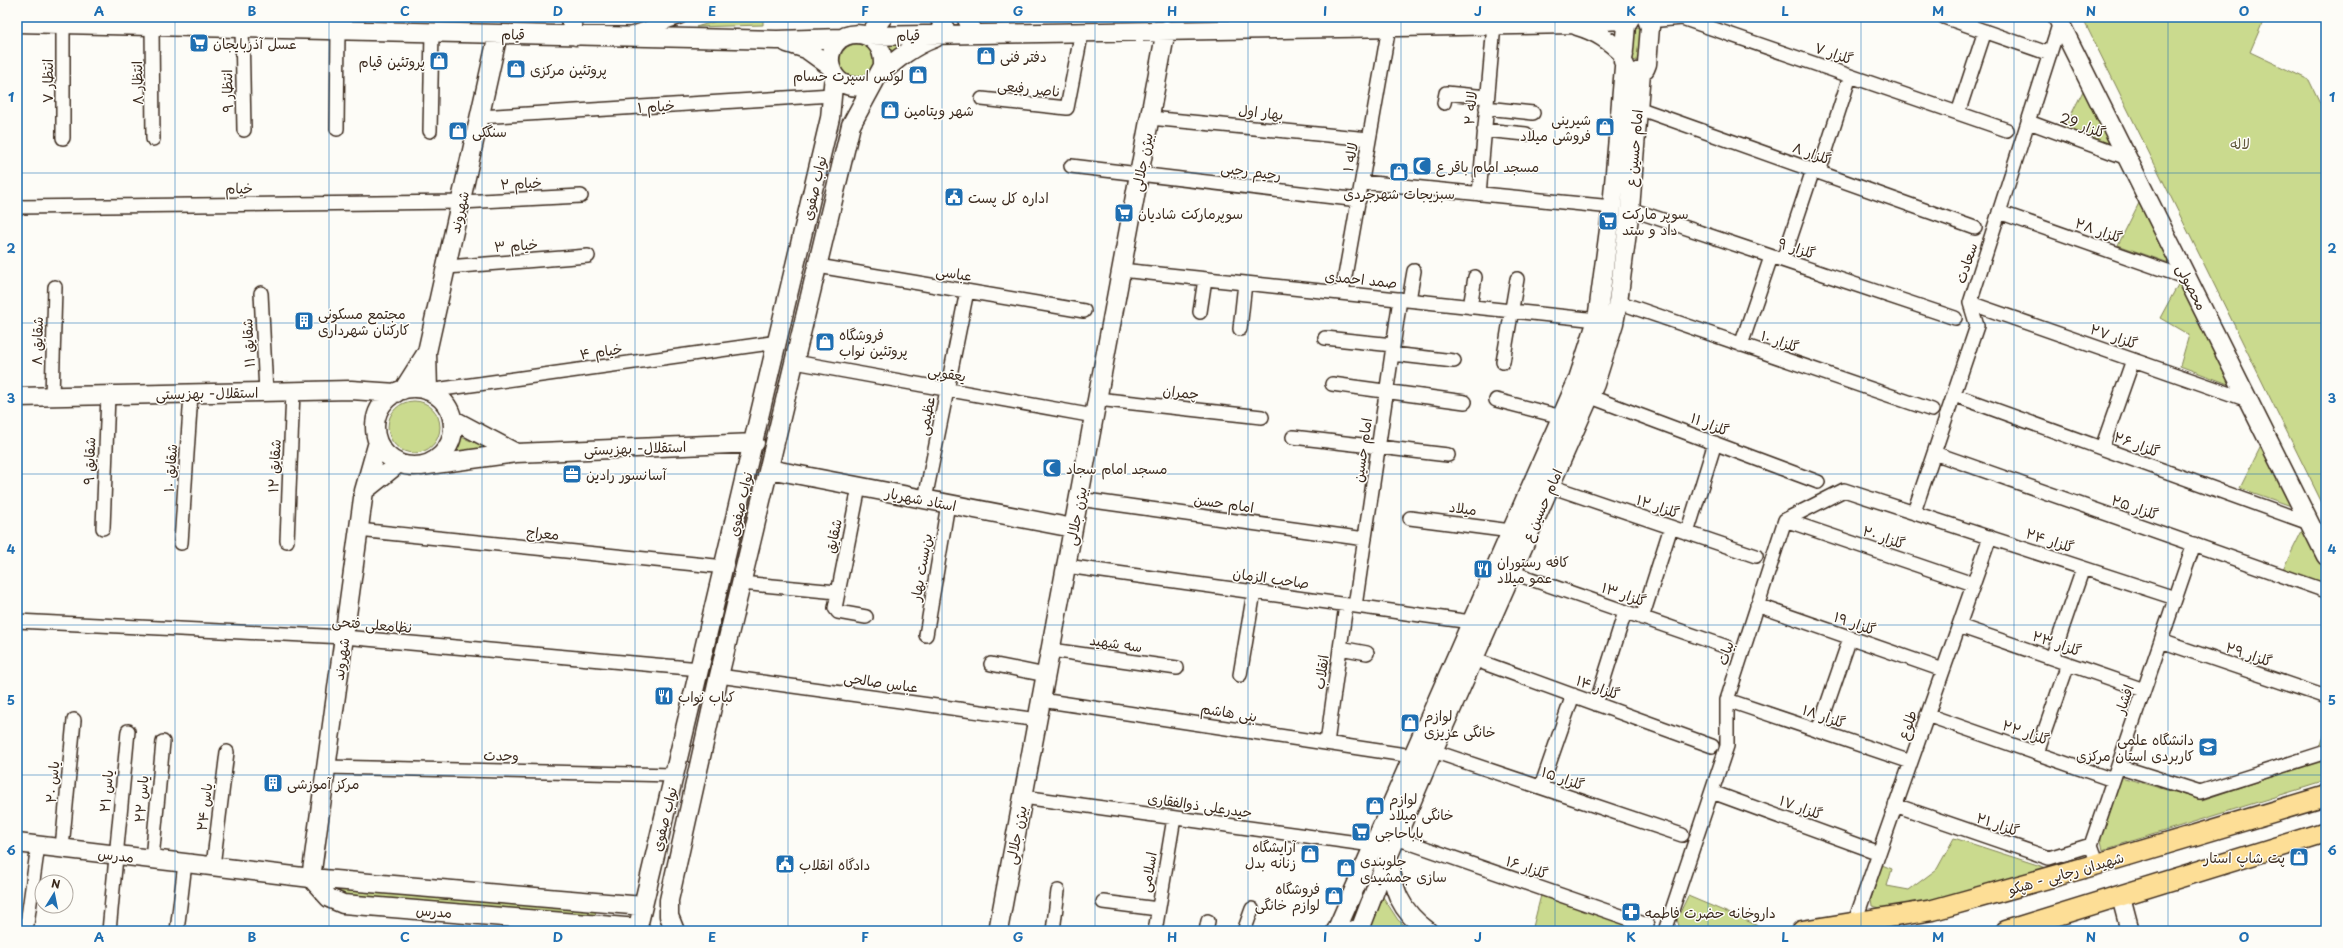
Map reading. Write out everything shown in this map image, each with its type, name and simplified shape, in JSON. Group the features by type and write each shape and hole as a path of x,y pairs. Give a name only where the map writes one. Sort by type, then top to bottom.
{"main road":[{"name":"شهیدان رجایی - هپکو","path":"1802,931 1854,924 1933,910 2098,864 2326,796"},
{"path":"2006,931 2028,928 2326,832"}],"street":[{"path":"569,17 576,36"},
{"path":"623,37 680,17"},
{"path":"868,36 883,17"},
{"path":"777,40 806,49 848,86 857,88 877,78 901,55 920,43 947,33 940,17"},
{"path":"1944,17 2050,54"},
{"path":"1629,18 1630,65 1647,64 1648,18"},
{"name":"قیام","path":"868,36 947,33 970,25 1082,32 1572,24 1629,18"},
{"name":"گلزار ۷","path":"1648,18 1682,18 2007,130"},
{"name":"سعادت","path":"1914,512 1977,326 1970,303 2029,122 2050,54 2058,20"},
{"name":"محصولی","path":"2058,20 2326,556"},
{"name":"قیام","path":"17,23 777,40 842,38"},
{"name":"انتظار ۷","path":"63,24 63,138"},
{"name":"قیام","path":"1572,24 1596,32 1610,41 1630,65"},
{"name":"لاله ۲","path":"1479,194 1494,25"},
{"name":"انتظار ۸","path":"152,26 153,139"},
{"name":"لاله ۱","path":"1342,293 1389,27"},
{"name":"انتظار ۹","path":"242,28 244,130"},
{"path":"336,129 338,30"},
{"name":"بیژن جلالی","path":"998,931 1166,30"},
{"path":"1958,113 1985,31"},
{"path":"430,131 432,32"},
{"name":"ناصر رفیعی","path":"982,99 1066,108 1082,32"},
{"name":"شهروند","path":"428,391 428,352 498,34"},
{"path":"832,71 832,51 842,38 850,35 868,36 875,41 884,57 877,78"},
{"name":"امام حسین ع","path":"1630,65 1621,208 1618,302 1614,323 1591,396 1511,572 1433,751 1388,857 1361,927 1345,929 1372,845 1578,379 1597,320 1621,208 1638,108 1630,65"},
{"name":"نواب صفوی","path":"639,930 643,906 755,443 830,118 832,71"},
{"path":"1741,345 1777,258 1816,171 1850,76"},
{"name":"نواب صفوی","path":"671,929 669,900 719,676 851,125 877,78"},
{"path":"1444,103 1446,93 1533,113"},
{"name":"خیام ۱","path":"480,117 832,95"},
{"name":"گلزار ۸","path":"1638,108 1975,228"},
{"path":"830,118 838,114 844,116 851,125"},
{"name":"بهار اول","path":"1150,118 1369,139"},
{"name":"گلزار 29","path":"2029,122 2127,158"},
{"path":"1484,130 1526,134"},
{"name":"رحیم رجبی","path":"1071,166 1359,200"},
{"name":"گلزار ۹","path":"1362,182 1621,208 1777,258 1955,318"},
{"name":"خیام ۲","path":"461,202 581,196"},
{"name":"خیام","path":"17,207 461,202"},
{"name":"گلزار ۲۸","path":"1999,212 2187,278"},
{"name":"خیام ۳","path":"447,267 588,256"},
{"name":"عباسی","path":"818,266 1084,311"},
{"name":"صمد احمدی","path":"1121,270 1597,320"},
{"name":"امام حسین","path":"1351,606 1365,540 1393,350 1405,300 1414,271"},
{"path":"1470,307 1475,277"},
{"path":"1200,312 1205,279"},
{"path":"1503,362 1517,279"},
{"path":"1240,329 1245,283"},
{"name":"شقایق ۸","path":"52,397 55,287"},
{"name":"عظیمی","path":"925,500 967,291"},
{"name":"شقایق ۱۱","path":"261,293 266,392"},
{"name":"گلزار ۱۰","path":"1618,302 1932,410"},
{"name":"گلزار ۲۷","path":"1970,303 2248,400"},
{"path":"1325,338 1454,361"},
{"name":"خیام ۴","path":"428,391 778,342"},
{"path":"400,391 416,388 428,391 439,397 447,407 452,418 453,431 450,443 438,458 421,466 409,466 399,463 383,451 378,442 375,430 377,416 381,407 400,391 428,352"},
{"path":"2102,448 2133,360"},
{"name":"یعقوبی","path":"795,362 947,390 1096,408"},
{"path":"1332,384 1387,390 1465,402"},
{"path":"351,390 377,416"},
{"name":"استقلال- بهزیستی","path":"17,398 293,391 400,391"},
{"name":"شقایق ۱۲","path":"286,541 293,391"},
{"name":"شقایق ۱۰","path":"181,544 190,394"},
{"name":"شقایق ۹","path":"103,528 108,395"},
{"name":"گلزار ۲۶","path":"1954,395 2309,522"},
{"name":"گلزار ۱۱","path":"1591,396 1818,482"},
{"path":"1496,400 1562,417"},
{"name":"چمران","path":"1096,408 1262,417"},
{"path":"452,418 516,453"},
{"path":"1293,437 1448,455"},
{"name":"شهروند","path":"311,878 358,530 364,491 378,442"},
{"name":"استقلال- بهزیستی","path":"421,466 516,453 755,443"},
{"path":"1687,533 1715,443"},
{"name":"گلزار ۲۵","path":"1934,453 2326,591"},
{"path":"364,491 399,463"},
{"name":"استاد شهریار","path":"769,469 1073,528"},
{"name":"گلزار ۱۲","path":"1550,486 1756,556"},
{"name":"شقایق","path":"859,487 837,592 835,610 866,618"},
{"path":"1785,520 1844,490 1914,512"},
{"name":"امام حسن","path":"1079,499 1365,540"},
{"name":"بن‌بست بهار","path":"926,635 948,504"},
{"name":"گلزار ۲۴","path":"1914,512 2175,598"},
{"name":"میلاد","path":"1410,518 1511,531"},
{"name":"گلزار ۲۰","path":"1785,520 1973,584"},
{"name":"بیات","path":"1665,931 1727,746 1727,700 1785,520"},
{"path":"1642,618 1671,527"},
{"name":"معراج","path":"358,530 725,567"},
{"name":"طلوع","path":"1854,924 1990,537"},
{"name":"افشار","path":"2091,845 2194,544"},
{"name":"صاحب الزمان","path":"1066,566 1471,622"},
{"path":"2052,658 2083,568"},
{"name":"گلزار ۱۳","path":"1511,572 1727,647"},
{"path":"741,583 837,592"},
{"path":"1240,675 1254,592"},
{"name":"انقلاب","path":"1327,743 1340,648 1351,606"},
{"name":"گلزار ۱۹","path":"1757,606 1943,670"},
{"path":"1596,704 1625,612"},
{"name":"نظامعلی فتحی","path":"17,621 344,637 700,669"},
{"name":"گلزار ۲۳","path":"1959,626 2144,690"},
{"path":"1818,731 1850,638"},
{"name":"گلزار ۲۹","path":"2161,641 2326,697"},
{"path":"1340,648 1368,653"},
{"name":"سه شهید","path":"1051,650 1177,668"},
{"name":"گلزار ۱۴","path":"1473,659 1712,746"},
{"path":"992,664 1046,675"},
{"path":"2037,753 2068,664"},
{"name":"عباس صالحی","path":"719,676 1038,720"},
{"path":"1541,787 1573,695"},
{"name":"بنی هاشم","path":"1041,700 1412,756"},
{"name":"گلزار ۱۸","path":"1727,700 1911,762"},
{"name":"گلزار ۲۲","path":"1927,715 2113,780"},
{"name":"یاس ۲۰","path":"62,848 74,720"},
{"name":"یاس ۲۱","path":"108,931 117,855 128,731"},
{"name":"یاس ۲۲","path":"152,859 162,742"},
{"name":"گلزار ۱۵","path":"1433,751 1682,835"},
{"name":"یاس ۲۴","path":"213,866 227,752"},
{"path":"2118,766 2200,792 2326,752"},
{"name":"وحدت","path":"326,767 674,775"},
{"name":"گلزار ۱۷","path":"1712,792 1878,853"},
{"name":"حیدرعلی ذوالفقاری","path":"1023,797 1372,845"},
{"name":"گلزار ۲۱","path":"1895,805 2049,858 2091,845"},
{"name":"اسلامی","path":"1154,931 1174,818"},
{"name":"گلزار ۱۶","path":"1396,838 1647,925"},
{"name":"مدرس","path":"17,843 311,878 643,906"},
{"path":"27,924 38,845"},
{"path":"2091,845 2098,864"},
{"path":"1388,857 1394,889 1404,908 1428,931"},
{"path":"177,931 185,863"},
{"name":"مدرس","path":"311,878 329,898 343,904 639,930"},
{"path":"1053,931 1058,891"},
{"path":"2121,897 2130,931"},
{"path":"1103,902 1158,909"},
{"path":"1244,931 1252,909"}],"green space":[{"path":"730,17 763,17 763,25 696,27"},
{"name":"لاله","path":"2082,17 2265,17 2250,52 2309,80 2326,115 2326,511"},
{"path":"1638,27 1643,30 1640,59 1635,61 1631,58 1633,29"},
{"path":"916,40 891,55 887,42"},
{"path":"854,44 860,44 869,49 873,55 873,67 869,73 860,78 854,78 845,73 840,64 840,58 845,49"},
{"path":"2085,87 2115,147 2064,129"},
{"path":"2139,203 2169,263 2118,245"},
{"path":"2180,281 2231,385 2180,366 2189,335 2160,318"},
{"path":"409,401 419,401 428,405 436,413 440,422 440,432 436,441 428,449 419,453 409,453 400,449 392,441 388,432 388,422 392,413 400,405"},
{"path":"461,437 501,453 453,454"},
{"path":"2261,446 2291,506 2240,488"},
{"path":"2304,527 2326,572 2326,585 2283,569"},
{"path":"2326,728 2326,781 2103,850 2100,836 2121,777 2202,800 2316,762"},
{"path":"1954,838 2053,870 1889,910 1872,906 1871,899 1882,865 1892,869 1887,886 1909,890 1937,869"},
{"path":"338,887 595,910 596,917 339,895"},
{"path":"1541,895 1636,927 1587,931 1532,931"},
{"path":"1688,896 1771,931 1680,930 1677,919"},
{"path":"1383,897 1398,920 1412,931 1367,931"}],"place":[{"name":"عسل آذربایجان","path":"199,43"},
{"name":"دفتر فنی","path":"986,56"},
{"name":"پروتئین قیام","path":"439,61"},
{"name":"پروتئین مرکزی","path":"516,69"},
{"name":"لوکس اسپرت حسام","path":"918,75"},
{"name":"شهر ویتامین","path":"890,110"},
{"name":"شیرینی فروشی میلاد","path":"1605,127"},
{"name":"سنگکی","path":"458,131"},
{"name":"مسجد امام باقر ع","path":"1422,166"},
{"name":"سبزیجات شهرجردی","path":"1399,172"},
{"name":"اداره کل پست","path":"954,197"},
{"name":"سوپرمارکت شادیان","path":"1124,213"},
{"name":"سوپر مارکت داد و ستد","path":"1608,221"},
{"name":"مجتمع مسکونی کارکنان شهرداری","path":"304,321"},
{"name":"فروشگاه پروتئین نواب","path":"825,342"},
{"name":"مسجد امام سجاد","path":"1052,468"},
{"name":"آسانسور رادین","path":"572,474"},
{"name":"کافه رستوران عمو میلاد","path":"1483,569"},
{"name":"کباب نواب","path":"664,696"},
{"name":"لوازم خانگی عزیزی","path":"1410,723"},
{"name":"دانشگاه علمی کاربردی استان مرکزی","path":"2208,747"},
{"name":"مرکز آموزشی","path":"273,783"},
{"name":"لوازم خانگی میلاد","path":"1375,806"},
{"name":"باباحاجی","path":"1361,832"},
{"name":"آرایشگاه زنانه بدل","path":"1310,854"},
{"name":"پت شاپ استار","path":"2299,857"},
{"name":"دادگاه انقلاب","path":"785,864"},
{"name":"جلوبندی سازی جمشیدی","path":"1346,868"},
{"name":"فروشگاه لوازم خانگی","path":"1334,896"},
{"name":"داروخانه حضرت فاطمه","path":"1631,912"}]}
